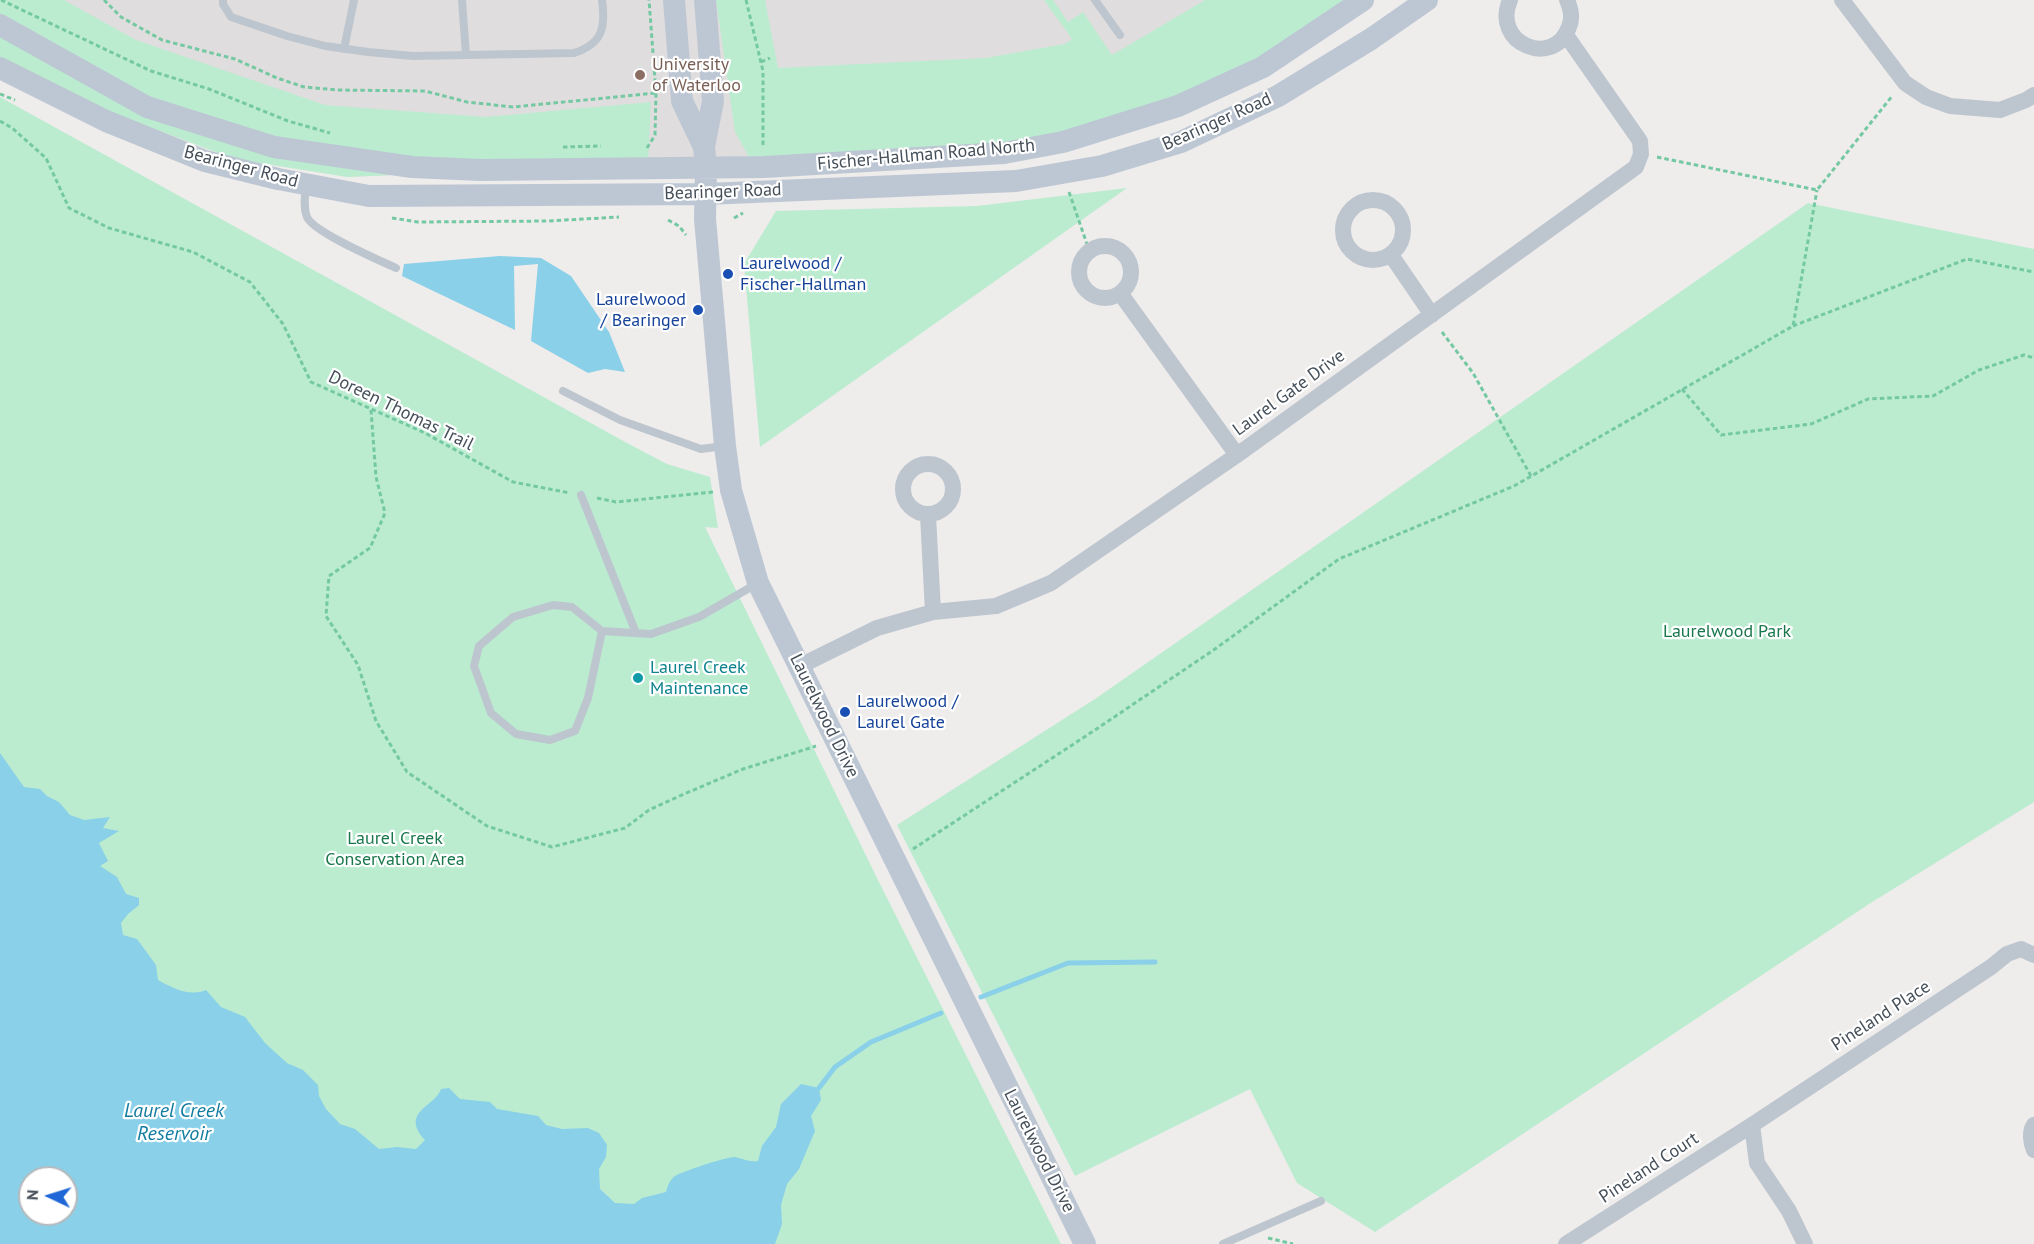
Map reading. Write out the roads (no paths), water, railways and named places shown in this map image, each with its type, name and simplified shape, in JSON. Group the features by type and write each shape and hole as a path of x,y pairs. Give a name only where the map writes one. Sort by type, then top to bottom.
{"main road":[{"name":"Laurelwood Drive","path":"674,0 682,101 705,157"},
{"name":"Laurelwood Drive","path":"705,0 713,101 705,157 705,219 725,446 731,490 758,583 1085,1244"},
{"name":"Fischer-Hallman Road North","path":"705,157 764,167 1004,153 1063,142 1178,106 1263,67 1363,0"},
{"name":"Bearinger Road","path":"0,68 106,121 205,161 278,179 369,196 706,194 1016,181 1102,166 1181,142 1278,96 1371,39 1427,0"},
{"name":"Bearinger Road","path":"0,25 147,107 274,147 412,167 480,170 705,157"}],"street":[{"path":"1510,0 1506,12 1508,27 1513,37 1522,44 1537,49 1548,48 1566,35 1571,25 1572,13 1567,0"},
{"path":"1842,0 1905,83 1926,97 1950,106 2000,110 2034,95"},
{"name":"Laurel Gate Drive","path":"800,666 877,628 933,612 996,606 1051,583 1237,454 1636,167 1641,154 1640,141 1566,35"},
{"path":"1097,246 1113,246 1126,256 1131,272 1126,287 1120,293 1112,297 1094,296 1081,283 1079,265 1089,250 1097,246"},
{"path":"1391,255 1432,315"},
{"path":"1120,293 1237,454"},
{"path":"928,514 933,612"},
{"name":"Pineland Place","path":"1752,1125 1991,967 2007,954 2021,949 2034,955"},
{"path":"1752,1125 1757,1163 1789,1211 1805,1244"},
{"name":"Pineland Court","path":"1566,1244 1752,1125"},
{"path":"2034,1125 2031,1143 2034,1150"}],"lane":[{"path":"224,0 223,4 231,17 287,36 344,49 413,56 562,53 585,49 600,35 603,19 602,0"},
{"path":"344,49 354,0"},
{"path":"462,0 466,55"},
{"path":"1095,0 1120,35"},
{"path":"306,184 304,204 308,220 326,234 396,268"},
{"path":"563,391 620,420 701,449 725,446"},
{"path":"581,495 636,633"},
{"path":"602,631 588,698 575,731 550,740 516,734 491,713 474,666 479,646 513,617 553,605 572,607 602,631 651,634 699,617 758,583"},
{"path":"1223,1244 1321,1201"}],"water":[{"path":"500,256 541,258 571,276 609,332 625,372 605,369 588,373 531,341 538,264 514,266 515,330 402,276 404,264"},
{"name":"Laurel Creek Reservoir","path":"0,753 24,787 40,789 47,796 59,802 70,815 84,820 110,817 103,828 119,831 99,843 108,861 100,866 117,877 126,894 139,898 139,905 121,923 123,935 137,939 156,965 158,980 175,989 187,992 206,990 221,1007 245,1017 265,1043 287,1063 303,1070 318,1085 319,1096 326,1109 340,1124 355,1129 379,1149 397,1147 416,1149 425,1140 418,1130 417,1116 441,1089 449,1088 460,1099 490,1102 497,1109 538,1116 546,1125 562,1129 588,1128 599,1133 607,1145 606,1157 599,1169 600,1189 615,1203 634,1204 642,1198 666,1192 675,1176 695,1168 731,1157 758,1161 762,1146 776,1127 781,1104 801,1084 819,1088 821,1100 811,1116 815,1131 799,1169 787,1184 781,1205 782,1224 775,1244 0,1244"}],"waterway":[{"path":"981,997 1068,963 1155,962"},
{"path":"819,1088 835,1067 871,1042 941,1013"}],"place":[{"name":"University of Waterloo","path":"640,75"},
{"name":"Laurelwood / Fischer-Hallman","path":"728,274"},
{"name":"Laurelwood / Bearinger","path":"698,310"},
{"name":"Laurel Creek Maintenance","path":"638,678"},
{"name":"Laurelwood / Laurel Gate","path":"845,712"}],"park label":[{"name":"Laurelwood Park","path":"1727,632"},
{"name":"Laurel Creek Conservation Area","path":"395,849"}]}
